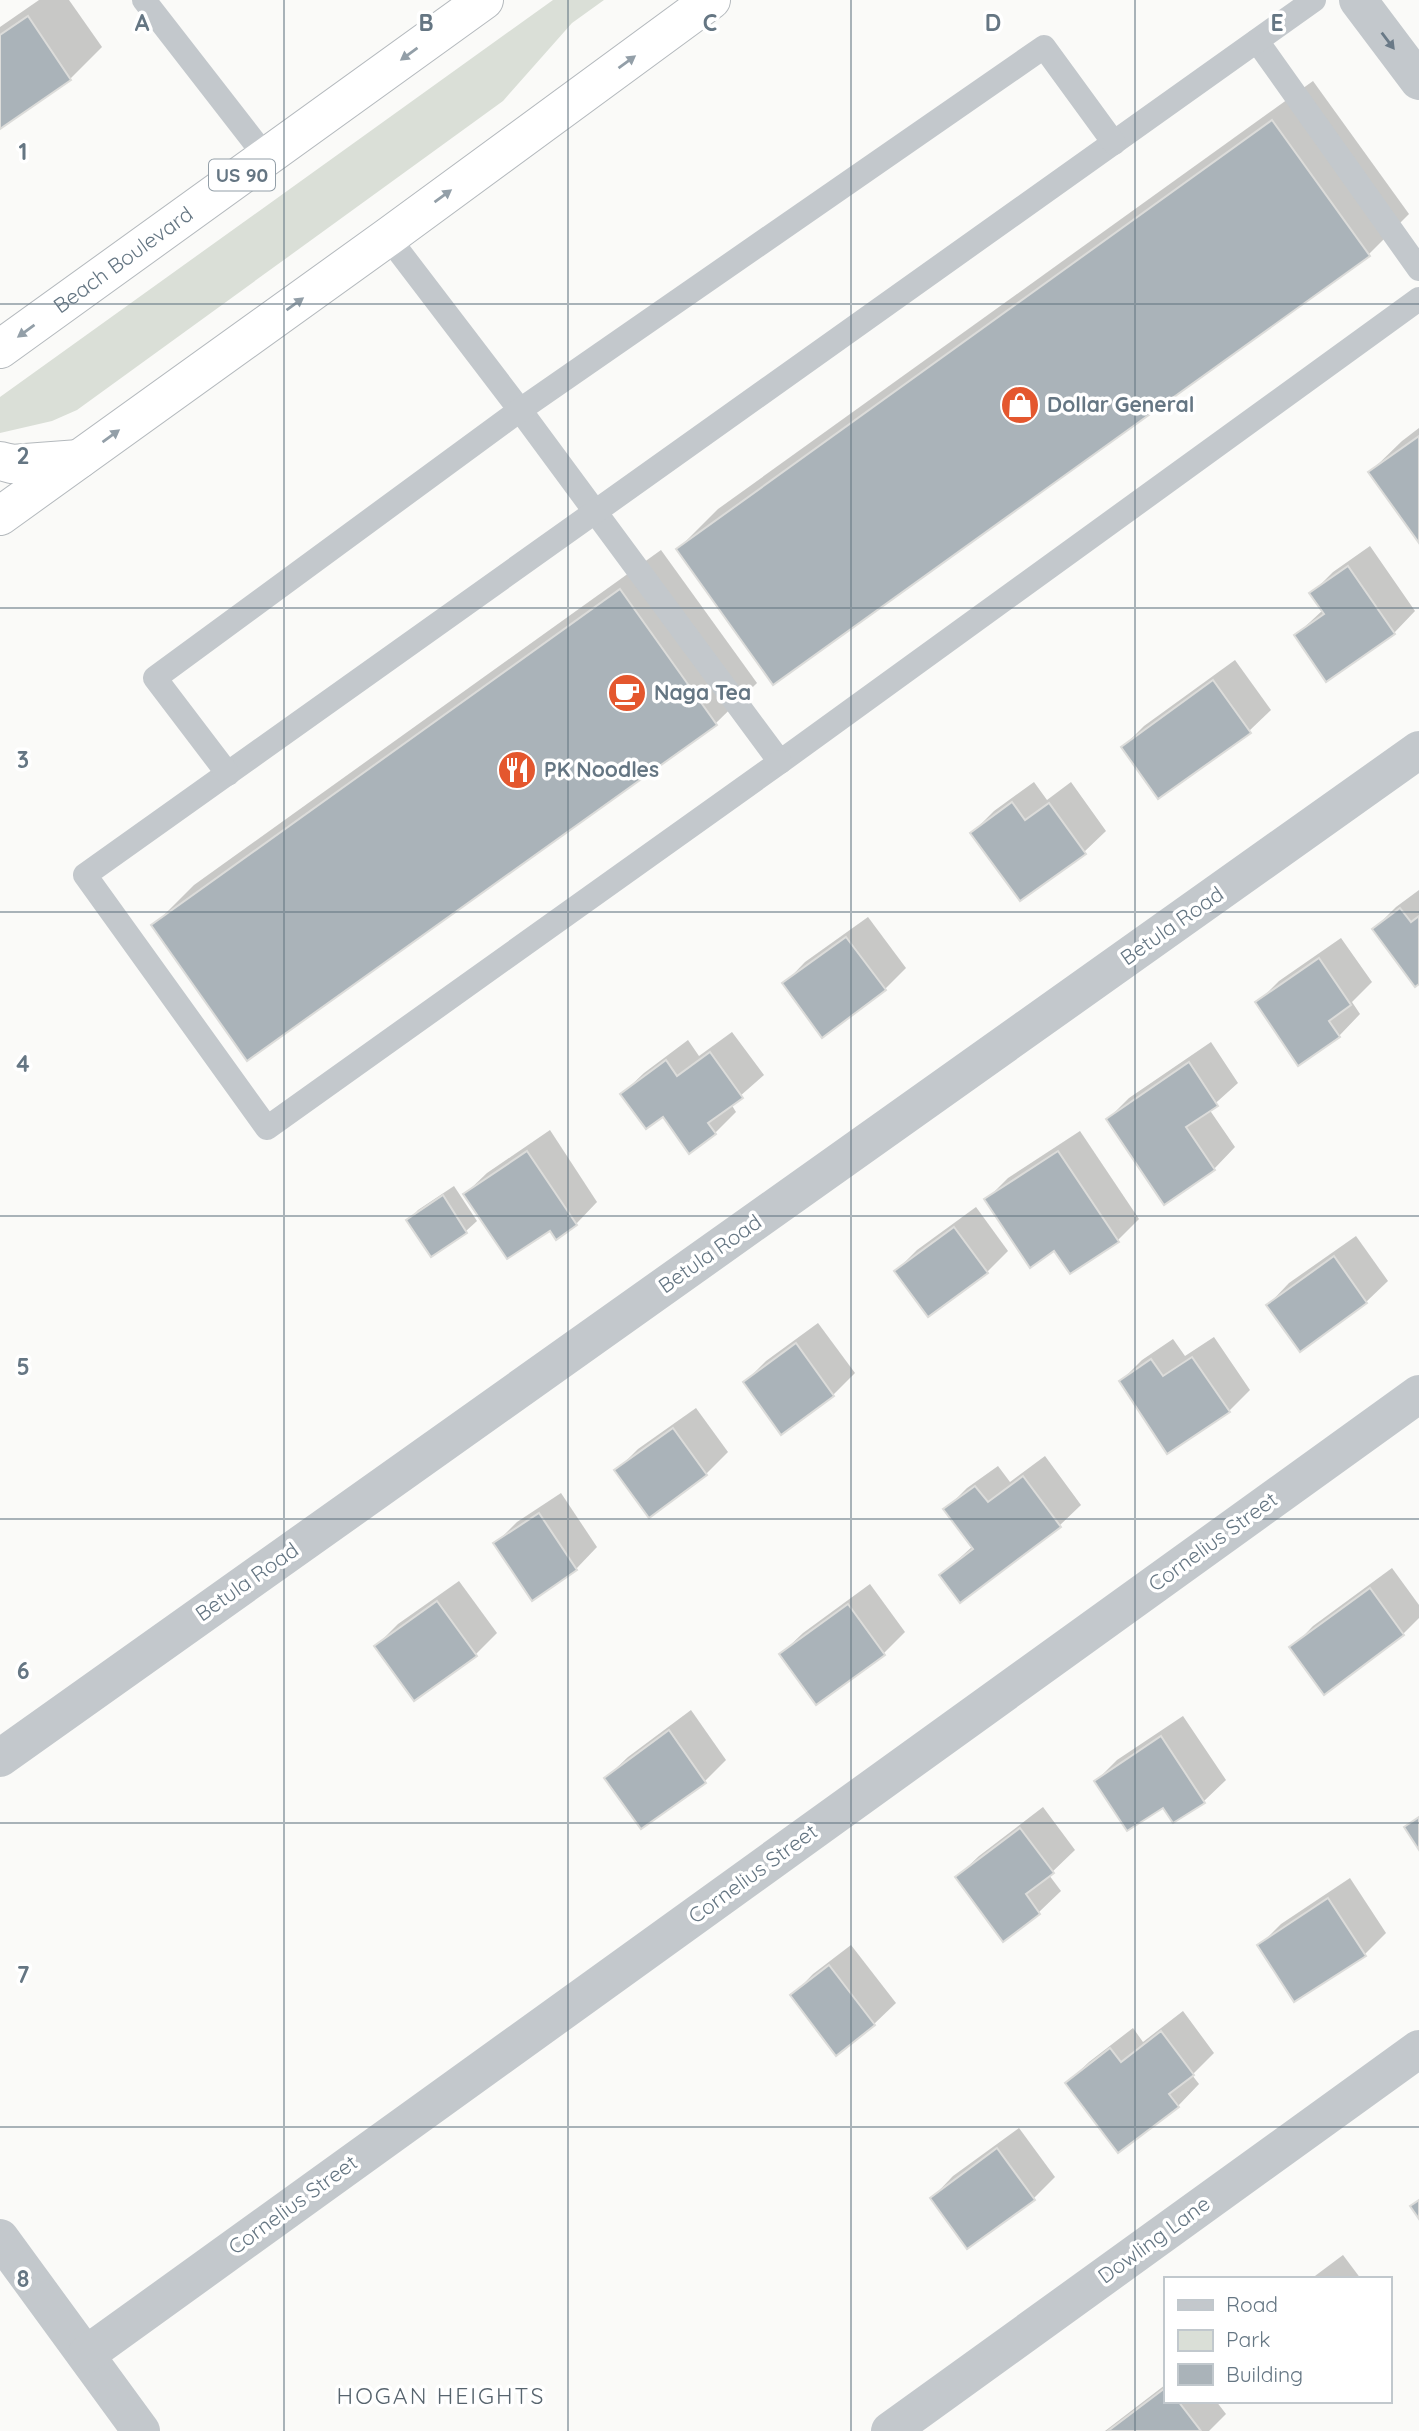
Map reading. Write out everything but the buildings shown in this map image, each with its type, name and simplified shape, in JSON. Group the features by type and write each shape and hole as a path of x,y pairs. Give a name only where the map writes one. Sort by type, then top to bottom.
{"highway":[{"name":"Beach Boulevard","path":"0,349 484,0"},
{"path":"0,516 712,0"},
{"path":"0,461 12,464 79,459"}],"street":[{"path":"1358,0 1419,81"},
{"name":"Betula Road","path":"0,1758 1419,750"},
{"name":"Cornelius Street","path":"87,2354 1419,1394"},
{"name":"Dowling Lane","path":"890,2431 1419,2049"},
{"path":"0,2238 141,2431"}],"lane":[{"path":"144,0 267,158"},
{"path":"1314,0 85,875 267,1128 780,762 1419,299"},
{"path":"1257,41 1419,269"},
{"path":"228,774 155,678 520,410 1044,47 1114,143"},
{"path":"388,237 520,410 780,762"}],"green space":[{"path":"553,0 604,0 572,23 503,101 77,410 52,421 0,433 0,397"}],"place":[{"name":"Dollar General","path":"1020,405"},
{"name":"Naga Tea","path":"627,693"},
{"name":"PK Noodles","path":"517,770"}],"district":[{"name":"HOGAN HEIGHTS","path":"441,2396"}]}
